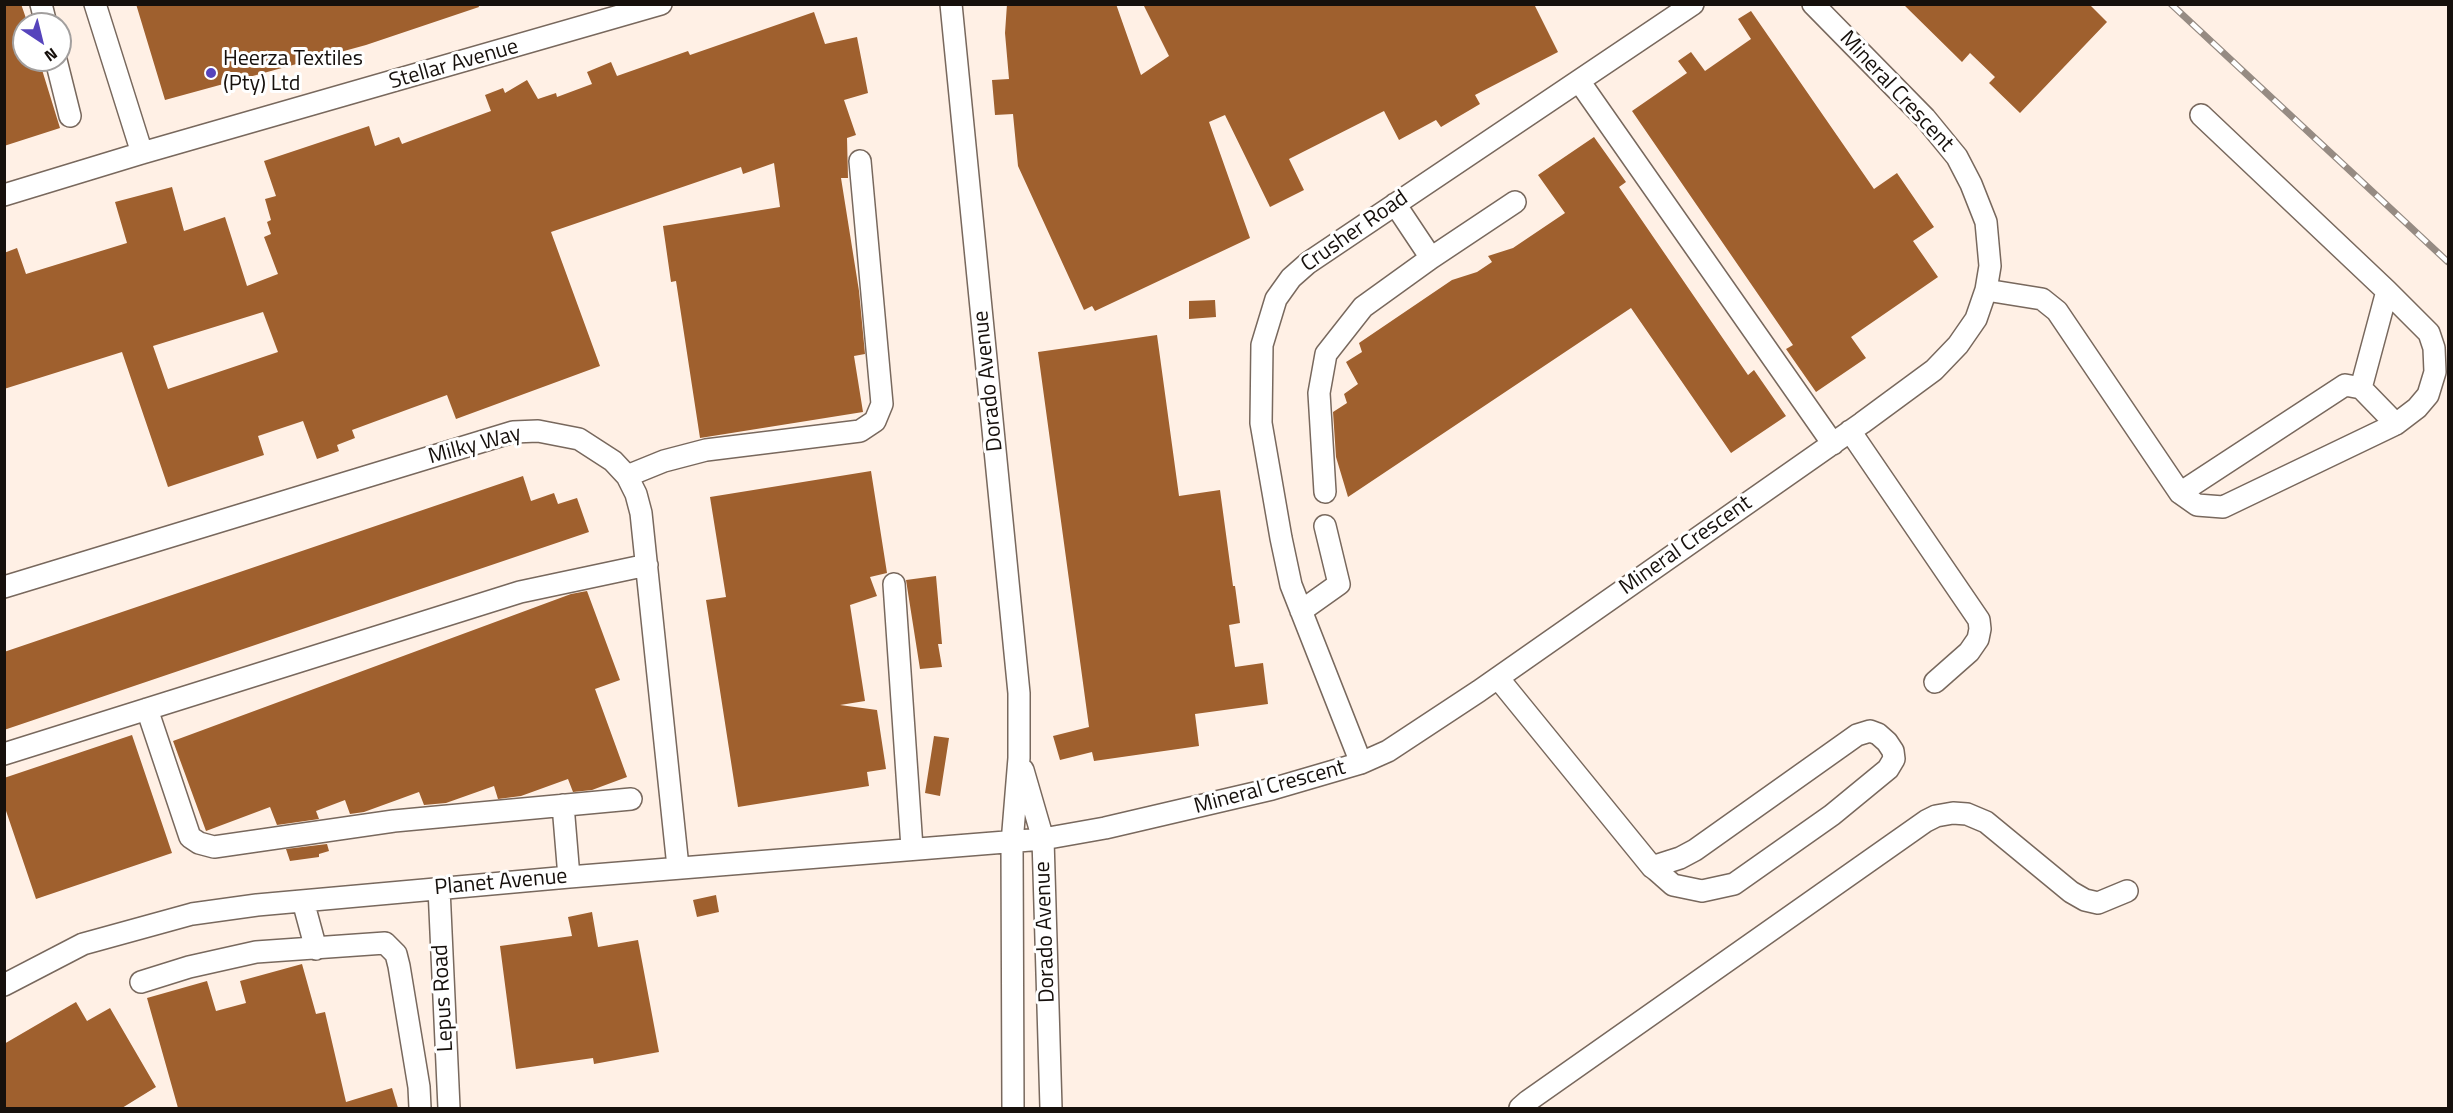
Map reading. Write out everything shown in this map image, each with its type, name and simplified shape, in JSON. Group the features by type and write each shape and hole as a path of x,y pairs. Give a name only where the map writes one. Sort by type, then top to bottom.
{"street":[{"path":"95,4 142,153"},
{"name":"Stellar Avenue","path":"4,195 609,12 661,4"},
{"name":"Dorado Avenue","path":"951,4 1018,681 1020,758 1012,843 1013,1108"},
{"name":"Crusher Road","path":"1361,763 1291,585 1261,423 1262,345 1275,299 1291,278 1308,262 1693,4"},
{"name":"Mineral Crescent","path":"1012,843 1105,828 1272,789 1361,763 1388,751 1498,678 1850,432 1934,370 1958,345 1976,319 1986,290 1990,266 1986,222 1971,184 1957,157 1925,118 1814,4"},
{"path":"59,72 70,116"},
{"path":"1579,81 1833,444"},
{"path":"1986,290 2042,299 2057,310 2180,494 2198,505 2223,507 2396,424 2417,408 2428,395 2435,372 2429,333 2201,116"},
{"path":"627,476 664,461 706,450 860,431 875,421 882,405 860,161"},
{"path":"1325,492 1319,393 1326,354 1363,307 1515,202"},
{"path":"1395,204 1431,258"},
{"path":"2361,388 2387,291"},
{"path":"2180,494 2344,385 2361,388 2396,424"},
{"name":"Milky Way","path":"4,587 513,432 538,431 579,439 613,461 627,476 636,494 641,513 678,867"},
{"path":"1850,432 1979,620 1978,639 1969,652 1935,682"},
{"path":"1301,610 1339,584 1325,526"},
{"path":"4,754 520,592 647,565"},
{"path":"894,584 912,848"},
{"path":"1498,678 1652,867 1673,885 1702,891 1734,884 1880,777 1894,759 1893,751 1878,734 1870,731 1857,735 1695,850 1680,858 1652,867"},
{"path":"147,710 190,837 199,843 214,846 394,821 631,799"},
{"name":"Dorado Avenue","path":"1020,758 1043,839 1051,1108"},
{"path":"563,805 569,877"},
{"path":"1520,1108 1936,816 1967,814 1986,822 2071,892 2085,900 2098,903 2127,891"},
{"name":"Planet Avenue","path":"4,985 83,944 192,915 303,901 678,867 912,848 1012,843"},
{"name":"Lepus Road","path":"439,888 449,1108"},
{"path":"303,901 316,949"},
{"path":"141,982 189,967 256,952 385,943 396,954 419,1087 420,1108"}],"building":[{"path":"4,4 21,4 24,12 12,12 12,72 43,72 60,128 4,146"},
{"name":"Heerza Textiles (Pty) Ltd","path":"136,4 478,4 479,7 366,45 165,100"},
{"path":"1007,4 1116,4 1141,75 1169,56 1143,4 1534,4 1558,52 1475,95 1480,104 1441,127 1436,120 1399,140 1384,111 1289,159 1304,190 1270,207 1225,115 1209,122 1250,238 1095,311 1092,306 1084,310 1018,166 1013,114 995,115 992,80 1009,79 1005,33"},
{"path":"1903,4 2089,4 2107,22 2020,113 1989,83 1995,77 1970,53 1962,62"},
{"path":"1751,11 1874,189 1897,173 1934,227 1913,241 1938,277 1851,337 1866,358 1816,392 1786,349 1793,345 1632,111 1687,73 1678,61 1691,52 1705,71 1751,39 1738,19"},
{"path":"814,12 825,44 857,37 868,93 844,100 856,135 847,138 848,178 841,178 859,291 865,354 854,356 863,412 700,438 676,281 671,282 663,226 780,207 774,163 743,174 741,167 551,232 600,366 456,419 447,395 352,430 355,438 337,445 339,451 317,459 303,421 258,436 264,455 168,487 122,352 4,389 4,253 17,248 26,274 127,243 115,202 172,187 184,231 225,217 247,286 278,274 264,237 271,234 267,222 271,220 265,199 276,196 264,161 369,126 375,146 399,137 402,144 491,111 485,95 503,88 505,93 527,80 538,99 556,93 557,97 592,84 587,72 611,62 617,76 688,51 690,55","holes":["263,312 278,352 168,389 153,346"]},
{"path":"1594,137 1626,182 1619,187 1748,375 1754,370 1786,416 1731,453 1631,308 1348,497 1336,457 1333,412 1347,403 1344,394 1358,384 1346,362 1362,352 1359,343 1452,280 1477,272 1492,262 1488,256 1513,248 1565,213 1538,175"},
{"path":"1215,300 1216,317 1189,319 1189,301"},
{"path":"1157,335 1179,496 1220,490 1240,623 1229,625 1235,667 1263,663 1268,704 1195,714 1199,746 1094,761 1092,752 1060,760 1053,736 1089,727 1038,352"},
{"path":"871,471 887,573 870,577 877,596 850,605 865,701 840,705 877,710 886,769 867,772 869,786 738,807 706,600 726,597 710,497"},
{"path":"523,476 531,501 554,493 558,504 577,498 589,532 4,730 4,652"},
{"path":"936,576 942,644 938,644 942,667 920,669 906,580"},
{"path":"587,591 620,680 595,689 627,777 592,790 573,792 568,779 521,796 498,799 494,786 446,803 424,805 419,792 364,812 350,814 345,800 316,811 319,819 277,825 270,807 206,831 173,741 571,594"},
{"path":"132,735 172,853 36,899 4,805 4,778"},
{"path":"934,736 949,738 940,796 925,793"},
{"path":"327,844 329,851 319,854 319,857 290,861 286,849"},
{"path":"716,895 719,912 697,917 693,900"},
{"path":"592,912 598,947 638,940 659,1052 594,1064 593,1058 516,1069 500,946 572,936 568,917"},
{"path":"302,964 316,1014 325,1012 346,1102 392,1088 398,1108 178,1108 147,998 207,981 216,1011 246,1003 240,981"},
{"path":"76,1002 87,1021 110,1008 156,1087 122,1108 4,1108 4,1044"}],"railway":[{"path":"2171,4 2448,262"}],"place":[{"name":"Heerza Textiles (Pty) Ltd","path":"211,73"}]}
